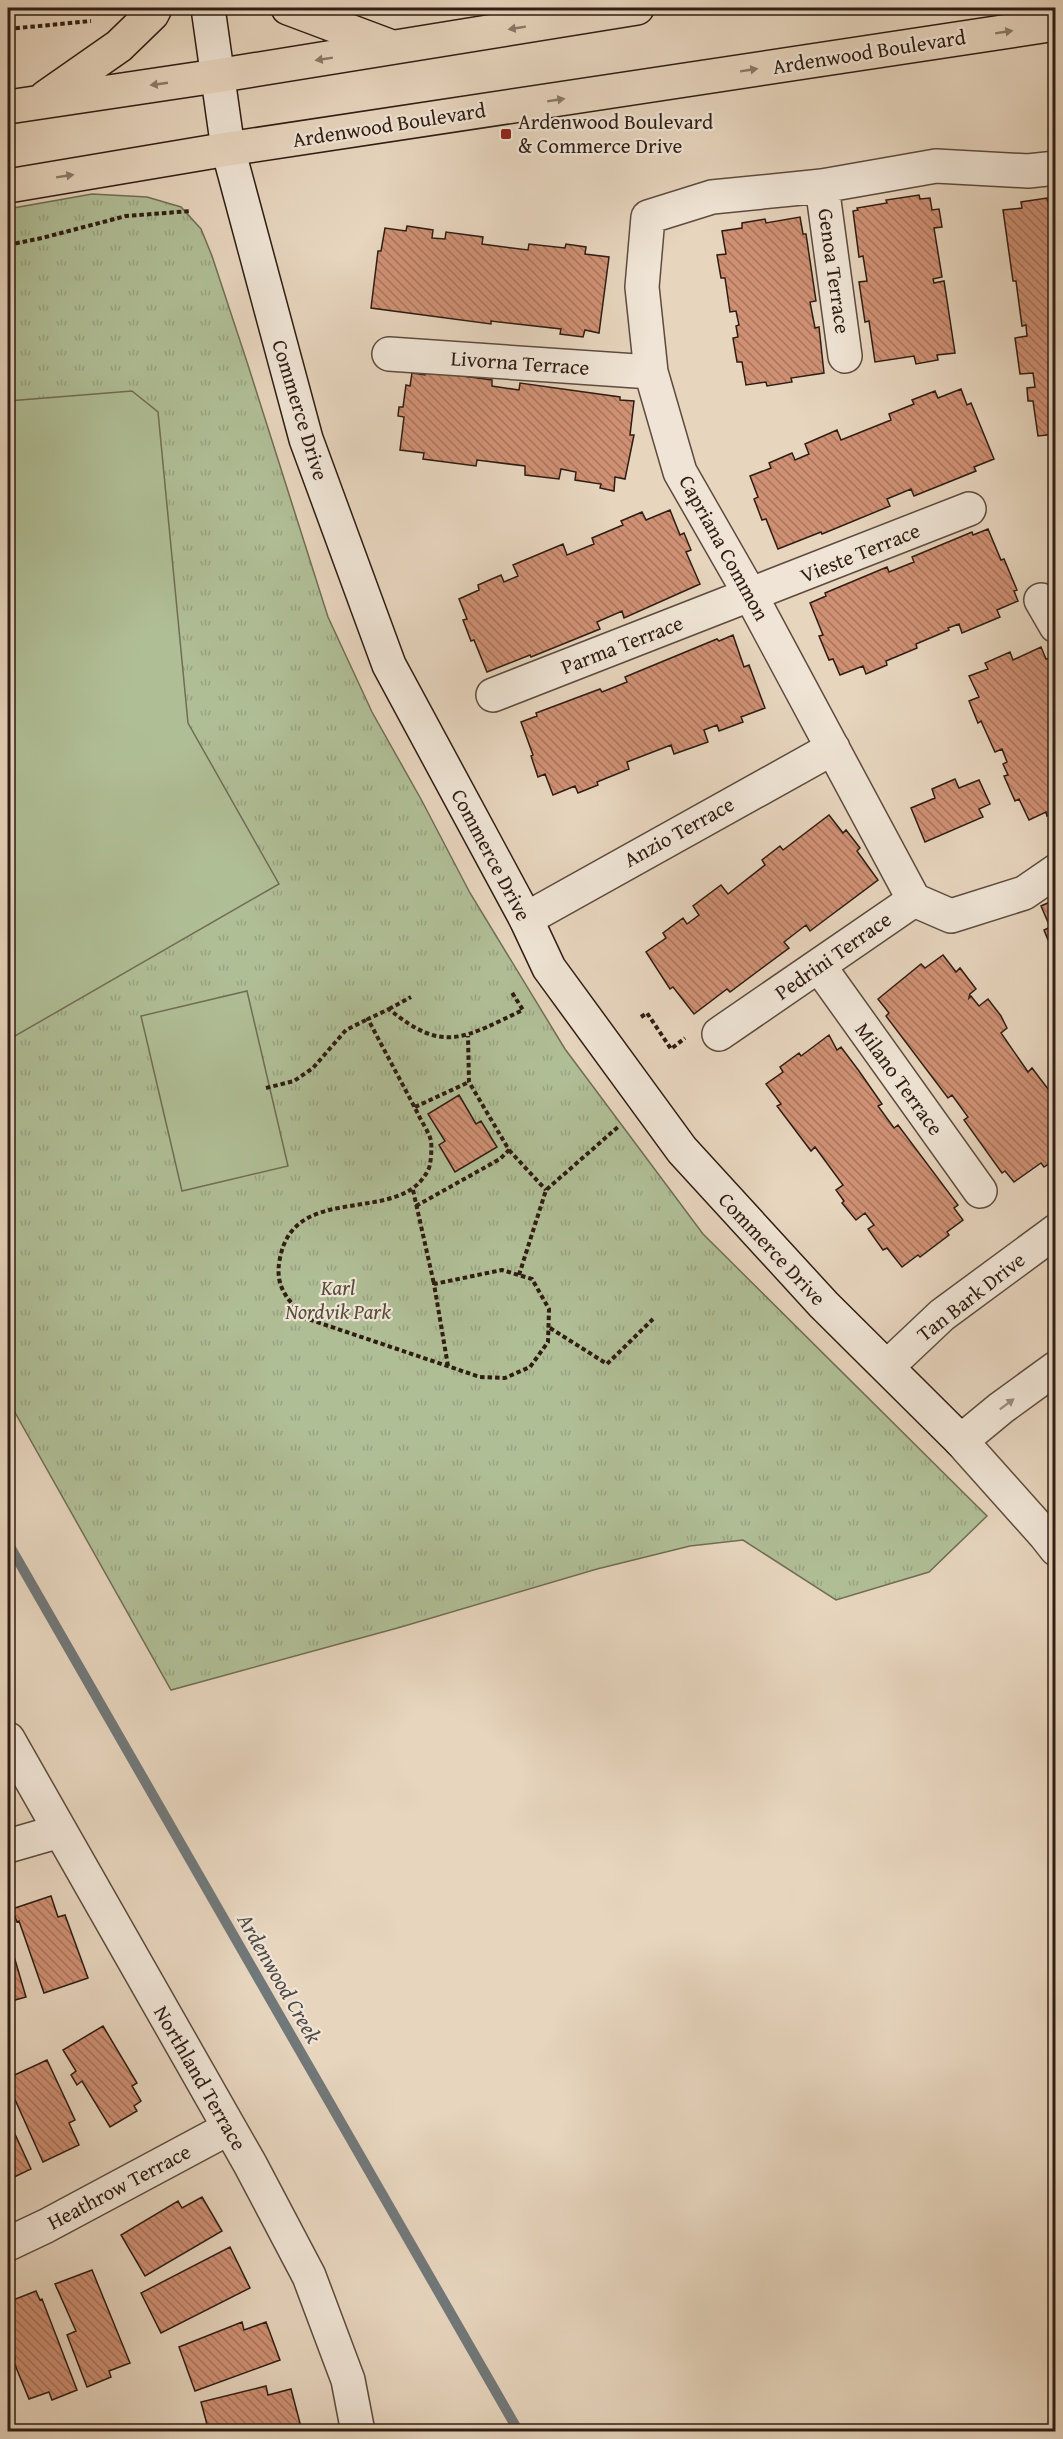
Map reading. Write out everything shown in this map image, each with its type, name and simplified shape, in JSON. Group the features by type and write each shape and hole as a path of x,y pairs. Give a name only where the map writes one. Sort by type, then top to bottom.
{"main road":[{"path":"23,104 120,46 155,8"},
{"path":"288,8 394,48"},
{"path":"23,104 216,76 637,8"},
{"name":"Ardenwood Boulevard","path":"8,186 228,149 1056,24"}],"street":[{"name":"Commerce Drive","path":"208,8 228,149 306,439 389,665 526,919 549,968 691,1161 824,1305 962,1441 1056,1549"},
{"name":"Capriana Common","path":"914,900 751,596 680,472 651,372 642,287 648,217 712,197 822,186 936,166 1028,171 1056,168"},
{"name":"Genoa Terrace","path":"822,186 845,356"},
{"name":"Livorna Terrace","path":"389,354 651,372"},
{"name":"Vieste Terrace","path":"751,596 969,509"},
{"name":"Parma Terrace","path":"493,695 751,596"},
{"name":"Anzio Terrace","path":"526,919 833,748"},
{"name":"Pedrini Terrace","path":"719,1034 914,900 951,916 1024,892 1056,871"},
{"name":"Milano Terrace","path":"819,966 980,1191"},
{"name":"Tan Bark Drive","path":"888,1366 942,1315 1056,1231"},
{"path":"962,1441 1001,1408 1056,1368"},
{"name":"Northland Terrace","path":"8,1739 229,2128 309,2276 348,2380 358,2432"},
{"path":"8,1846 60,1831"},
{"name":"Heathrow Terrace","path":"8,2244 229,2128"}],"path":[{"path":"8,29 99,20"},
{"path":"8,245 126,216 190,211"},
{"path":"389,1009 406,1023 437,1038 468,1036 523,1010 511,991"},
{"path":"266,1088 294,1081 313,1068 339,1036 411,997"},
{"path":"641,1017 647,1013 671,1049 695,1031 719,1034"},
{"path":"368,1019 431,1141 430,1167 413,1190 309,1215 295,1226 282,1247 277,1270 284,1296 305,1318 480,1377 505,1378 530,1367 548,1342 549,1309 532,1279 502,1270 434,1284"},
{"path":"468,1036 469,1082 509,1149 546,1190"},
{"path":"415,1107 469,1082"},
{"path":"519,1275 546,1190 647,1101"},
{"path":"416,1206 500,1159 509,1149"},
{"path":"413,1190 434,1284 448,1366"},
{"path":"549,1328 607,1364 653,1319"}],"green space":[{"name":"Karl Nordvik Park","path":"92,194 147,197 181,207 201,229 247,362 328,617 372,712 470,893 565,1049 703,1234 987,1516 929,1572 836,1600 743,1540 690,1546 597,1569 401,1627 171,1690 8,1400 8,209"},
{"path":"132,391 158,412 188,723 279,884 8,1040 8,401"},
{"path":"247,991 288,1166 182,1191 141,1016"}],"building":[{"path":"919,195 920,199 930,198 932,210 939,209 942,227 934,228 942,277 933,279 934,283 944,281 955,353 937,355 938,360 916,364 914,356 875,362 869,321 865,322 859,282 867,281 863,256 859,257 853,211 858,210 857,208 887,203 886,200"},
{"path":"1047,198 1048,202 1056,201 1056,434 1038,436 1033,401 1028,401 1027,388 1035,387 1033,373 1020,374 1015,338 1027,336 1026,325 1022,326 1003,210 1022,208 1021,202"},
{"path":"800,217 803,234 806,234 816,301 810,302 815,328 819,327 824,373 791,378 792,382 767,386 766,382 746,385 742,362 737,362 733,338 738,337 736,326 739,325 736,311 730,312 725,278 721,278 717,255 726,254 722,231 742,228 742,223 765,219 766,223"},
{"path":"407,226 433,230 432,238 445,239 446,232 483,237 482,244 528,250 529,244 565,248 566,244 586,247 585,254 609,257 599,333 585,330 583,337 560,334 561,329 491,321 491,324 371,308 378,251 381,251 385,228 406,231"},
{"path":"425,371 492,380 492,386 519,390 520,383 634,401 630,435 634,435 625,479 615,477 614,491 600,488 601,484 575,480 576,472 561,469 559,479 525,475 525,466 477,460 476,466 423,459 424,453 400,450 404,417 398,416 399,407 403,407 406,385 410,386 412,373 425,375"},
{"path":"961,389 967,405 971,403 994,459 974,467 976,471 914,496 911,489 887,499 890,506 778,549 766,519 762,520 754,499 758,497 750,476 771,468 769,463 792,453 795,460 809,454 805,444 837,430 841,440 891,420 889,414 914,404 912,400 935,391 938,398"},
{"path":"670,510 680,535 684,533 691,550 686,552 700,584 624,618 622,611 597,622 600,629 487,672 474,640 471,641 463,620 467,619 459,599 479,590 478,585 501,575 504,582 518,576 513,565 563,544 567,555 594,544 592,538 623,525 621,521 642,512 646,520"},
{"path":"988,529 1017,590 1014,591 1018,601 997,610 1000,617 962,633 959,624 948,628 949,630 916,644 917,648 886,661 887,665 866,674 863,666 840,675 833,659 829,660 819,636 823,635 810,603 826,596 825,593 887,567 889,572 914,562 912,557 972,532 973,535"},
{"path":"733,635 744,667 749,665 765,708 741,717 743,722 719,731 717,725 704,730 708,742 674,754 671,745 627,762 629,769 597,782 598,785 578,793 575,786 553,795 545,774 538,777 521,722 537,716 536,713 600,689 602,692 627,682 625,677 717,639 719,641"},
{"path":"1041,647 1046,659 1050,658 1056,672 1056,813 1047,816 1046,812 1029,820 1019,799 1015,801 1004,776 1008,775 1003,764 1007,762 1002,749 995,752 981,721 978,723 969,701 979,697 969,676 988,669 985,663 1010,652 1013,660"},
{"path":"955,779 959,788 979,780 990,804 979,809 983,817 925,842 911,808 935,798 932,789"},
{"path":"829,815 843,833 846,830 860,848 857,851 878,880 810,931 806,925 784,942 789,948 730,992 727,989 694,1014 673,987 670,989 646,952 666,938 663,933 683,918 687,924 699,915 693,906 721,885 728,894 765,865 762,860 780,846 783,850"},
{"path":"1056,893 1056,950 1053,952 1044,930 1050,927 1041,906 1050,902 1048,896"},
{"path":"943,955 956,972 960,968 976,989 969,998 971,996 979,1006 988,999 1007,1028 1001,1033 1028,1072 1032,1068 1051,1093 1053,1091 1056,1095 1056,1159 1044,1167 1041,1163 1014,1182 1005,1171 1002,1173 964,1120 968,1117 952,1095 948,1098 886,1016 889,1013 878,999 921,964 925,968"},
{"path":"829,1035 837,1050 841,1047 859,1071 882,1104 878,1106 894,1128 898,1125 958,1205 954,1208 963,1220 947,1232 949,1235 920,1257 918,1255 902,1267 887,1248 883,1250 868,1229 874,1225 865,1213 856,1220 842,1203 844,1201 836,1190 843,1185 815,1147 811,1151 777,1106 781,1104 766,1084 783,1072 780,1067 799,1053 801,1056"},
{"path":"459,1095 476,1124 481,1121 497,1147 455,1172 439,1145 445,1141 428,1114"},
{"path":"51,1896 58,1917 65,1915 88,1978 44,1993 19,1921 17,1922 12,1909"},
{"path":"8,1936 26,1997 8,2002"},
{"path":"103,2026 137,2083 132,2086 141,2101 134,2106 137,2111 110,2127 82,2081 77,2085 71,2075 76,2071 63,2050"},
{"path":"47,2060 75,2120 69,2123 79,2145 43,2162 8,2084 8,2078"},
{"path":"8,2119 31,2169 8,2180"},
{"path":"202,2197 222,2231 145,2276 121,2235 178,2201 182,2208"},
{"path":"230,2247 250,2288 161,2333 141,2293"},
{"path":"92,2270 130,2363 109,2371 111,2377 87,2387 67,2335 76,2331 55,2284"},
{"path":"36,2291 40,2300 42,2299 77,2390 52,2400 49,2392 29,2399 13,2360 15,2359 8,2339 11,2336 8,2328 8,2302"},
{"path":"242,2322 244,2330 266,2322 280,2360 195,2391 179,2347"},
{"path":"266,2386 268,2395 291,2389 301,2427 282,2432 209,2432 201,2402"}],"waterway":[{"name":"Ardenwood Creek","path":"8,1543 519,2432"}],"place":[{"name":"Ardenwood Boulevard & Commerce Drive","path":"506,134"}]}
